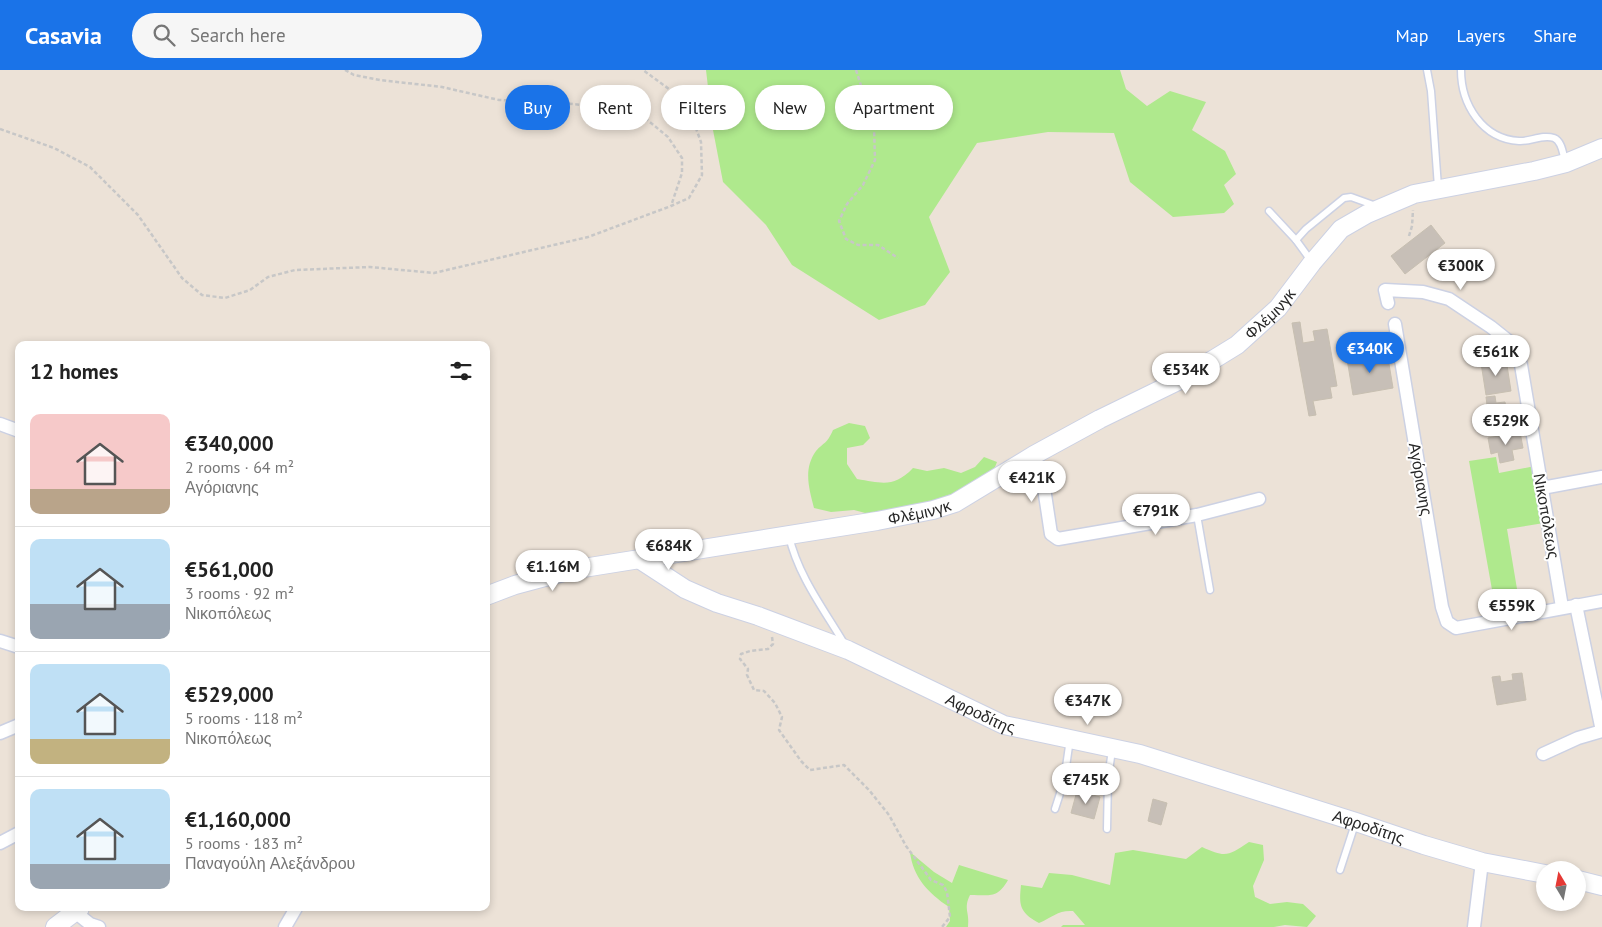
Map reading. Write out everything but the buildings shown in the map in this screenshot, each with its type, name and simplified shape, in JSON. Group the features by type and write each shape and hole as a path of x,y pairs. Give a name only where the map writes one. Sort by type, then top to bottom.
{"street":[{"name":"Φλέμινγκ","path":"490,594 515,585 571,570 896,517 933,510 955,503 1034,455 1100,419 1180,380 1237,345 1278,308 1312,262 1341,229 1379,208 1414,194 1438,188 1488,181 1566,163 1602,148"},
{"name":"Νικοπόλεως","path":"1388,303 1385,290 1423,292 1449,299 1491,327 1516,347 1521,365 1562,607"},
{"name":"Αγόριανης","path":"1395,324 1442,607 1447,622 1456,628 1562,607"},
{"path":"1,426 15,430"},
{"path":"1034,455 1044,488 1051,534 1058,539 1196,515 1259,499"},
{"path":"1542,488 1602,477"},
{"name":"Αφροδίτης","path":"638,559 685,589 717,603 758,616 848,650 1004,725 1140,754 1424,845 1482,862 1536,872"},
{"path":"1562,607 1602,601"},
{"path":"1543,754 1578,738 1602,731 1576,605"},
{"path":"0,641 15,647"},
{"path":"0,733 15,727"},
{"path":"0,843 15,834"},
{"path":"1474,927 1482,862"},
{"path":"1586,882 1602,886"},
{"path":"55,927 77,911"},
{"path":"79,911 90,924 99,927"},
{"path":"285,927 294,911"}],"lane":[{"path":"1427,70 1431,91 1438,188"},
{"path":"1461,70 1461,82 1470,111 1480,124 1504,138 1519,141 1546,137 1554,138 1559,142 1566,163"},
{"path":"1296,240 1306,229 1344,198 1351,197 1366,201 1379,208"},
{"path":"1269,211 1296,240 1312,262"},
{"path":"1196,515 1210,590"},
{"path":"789,535 791,544 810,587 848,650"},
{"path":"1056,809 1064,781 1070,739"},
{"path":"1106,829 1108,778 1112,748"},
{"path":"1340,870 1356,822"}],"path":[{"path":"345,70 354,75 442,87 500,100 552,102 612,108 645,118 668,137 682,158 682,173 671,206"},
{"path":"0,129 54,148 90,167 138,216 182,278 202,295 225,298 250,290 268,277 295,270 370,267 434,273 588,237 689,198 702,174 701,142 691,115 668,88 643,70"},
{"path":"856,70 874,126 875,160 863,185 847,204 839,221 846,239 858,245 878,245 898,258"},
{"path":"1408,236 1412,226 1414,194"},
{"path":"771,636 773,644 768,649 741,654 740,659 748,669 746,675 754,690 764,692 775,703 782,717 779,730 801,761 810,770 844,765 869,790 889,815 906,846 931,880 943,885 947,892 950,917 942,927"}],"green space":[{"path":"706,70 1120,70 1126,89 1147,106 1170,91 1206,102 1192,130 1225,151 1236,174 1224,185 1234,204 1224,213 1173,217 1130,182 1114,133 1048,132 977,143 929,217 950,272 925,305 879,320 792,265 766,225 723,182 713,130 745,130 745,85 708,85"},
{"path":"849,423 865,426 870,438 863,445 847,448 847,464 857,479 881,483 900,479 913,468 927,471 944,468 961,473 975,467 984,457 997,462 991,477 975,488 906,512 897,507 893,512 869,514 854,510 831,512 814,508 808,479 809,465 816,451 827,440 833,430"},
{"path":"1496,457 1499,473 1535,466 1544,523 1507,529 1520,607 1496,612 1469,461"},
{"path":"1249,842 1263,845 1264,860 1253,886 1255,897 1270,904 1287,902 1303,904 1316,916 1307,927 1285,925 1274,927 1061,927 1063,925 1085,925 1073,911 1059,913 1039,923 1027,915 1022,907 1020,898 1021,885 1042,888 1049,873 1072,875 1110,885 1115,853 1133,850 1186,859 1202,847 1217,853 1227,854"},
{"path":"910,852 934,872 952,883 959,865 1008,880 1000,890 992,895 970,895 967,904 968,927 946,927 950,921 949,907 934,896 918,877"}]}
